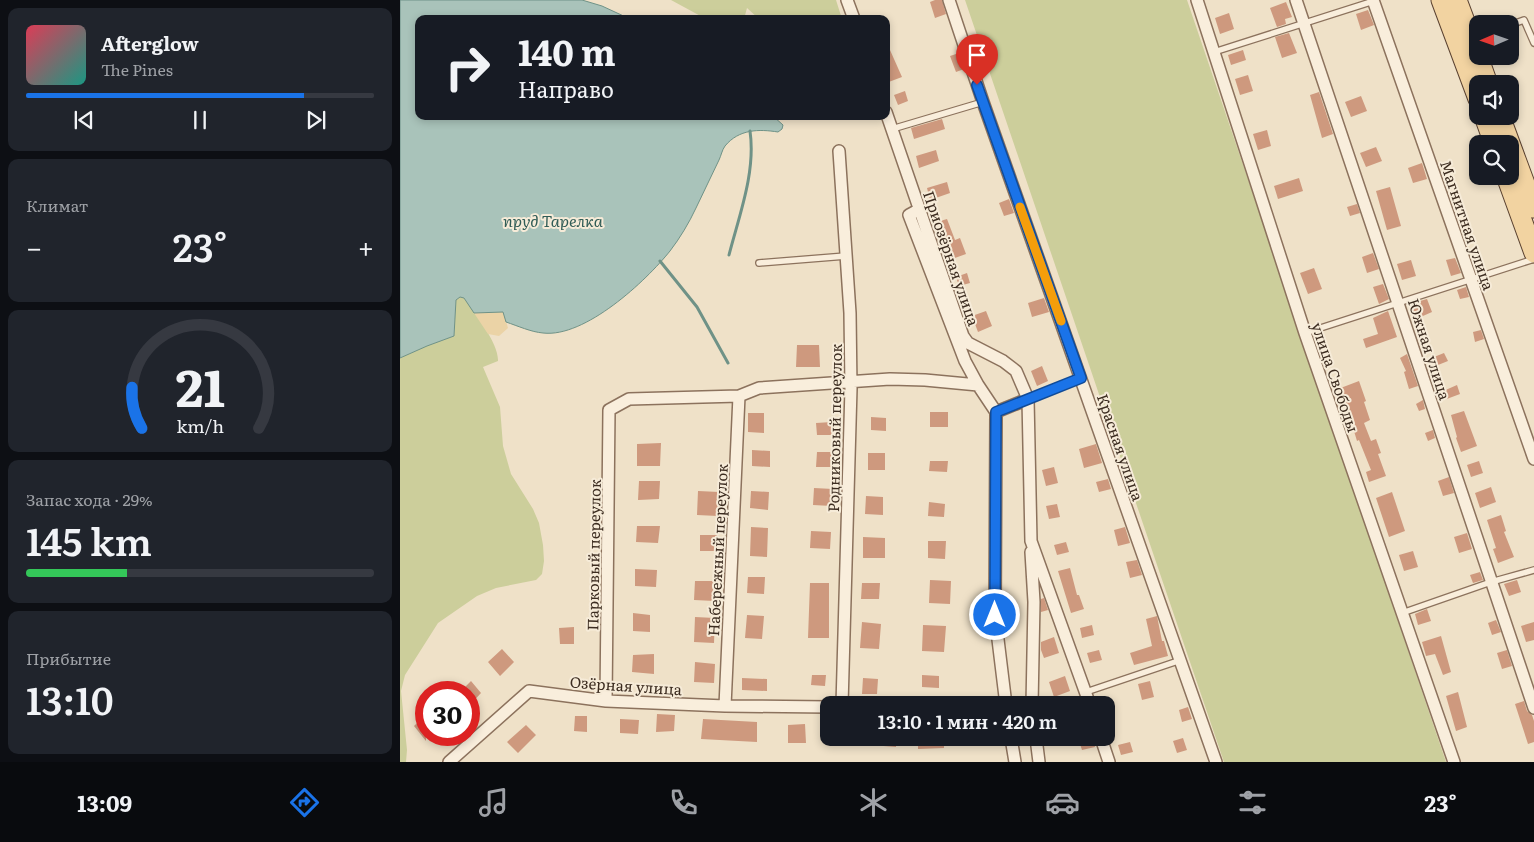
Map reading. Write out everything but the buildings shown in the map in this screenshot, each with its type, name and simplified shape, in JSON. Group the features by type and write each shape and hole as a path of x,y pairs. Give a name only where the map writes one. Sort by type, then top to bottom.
{"main road":[{"path":"1441,0 1469,75"},
{"path":"1457,0 1469,30"},
{"path":"1503,125 1533,201"},
{"path":"1509,185 1534,253"}],"street":[{"path":"847,0 853,15"},
{"name":"Красная улица","path":"949,0 983,102 1216,762"},
{"name":"улица Свободы","path":"1197,0 1305,333 1454,762"},
{"name":"Южная улица","path":"1296,0 1534,708"},
{"name":"Магнитная улица","path":"1374,0 1534,459"},
{"name":"Приозёрная улица","path":"889,120 963,336 968,343 1002,361 1016,371 1028,399 1031,541 1087,696"},
{"name":"Родниковый переулок","path":"838,151 850,313 851,380 842,696"},
{"path":"920,209 909,216 965,361 996,412 995,615 1005,696"},
{"path":"739,396 759,388 851,380 916,380 978,385"},
{"name":"Парковый переулок","path":"606,702 610,410 629,399 739,396"},
{"name":"Набережный переулок","path":"725,706 739,396"},
{"path":"996,412 1028,399"},
{"path":"1031,541 1034,602 1032,696"},
{"name":"Озёрная улица","path":"449,762 529,691 606,702 820,707"},
{"path":"1012,746 1015,762"},
{"path":"1037,746 1039,762"},
{"path":"1104,746 1109,762"}],"lane":[{"path":"1214,52 1374,0"},
{"path":"1519,22 1524,20 1534,43"},
{"path":"892,129 983,102"},
{"path":"759,263 846,256"},
{"path":"1305,333 1534,259"},
{"path":"1028,399 1081,378"},
{"path":"1402,613 1491,582 1534,570"},
{"path":"1086,692 1181,660"}],"green space":[{"path":"671,0 836,0 841,15 755,15 747,8 745,15 699,15"},
{"path":"965,0 1187,0 1446,762 1224,762"},
{"path":"460,297 464,298 495,346 498,361 483,367 500,407 503,446 511,474 533,509 539,523 544,561 542,574 536,580 496,588 477,596 438,623 405,675 401,691 407,750 406,762 400,762 400,358 454,336 456,300"}],"sand":[{"path":"503,311 508,328 499,336 488,334 474,313"}],"water":[{"name":"пруд Тарелка","path":"400,0 582,0 602,6 621,15 415,15 415,120 777,120 783,125 782,129 778,132 757,131 743,133 725,146 690,219 670,251 646,277 613,305 595,317 577,327 560,332 543,333 506,322 503,312 474,313 464,298 460,297 456,300 454,336 400,358"}],"waterway":[{"path":"729,255 749,178 751,162 750,131"},
{"path":"660,261 697,307 728,363"}],"slow traffic":[{"path":"1020,207 1061,321"}],"route":[{"path":"977,85 1081,378 996,412 995,615"}]}
